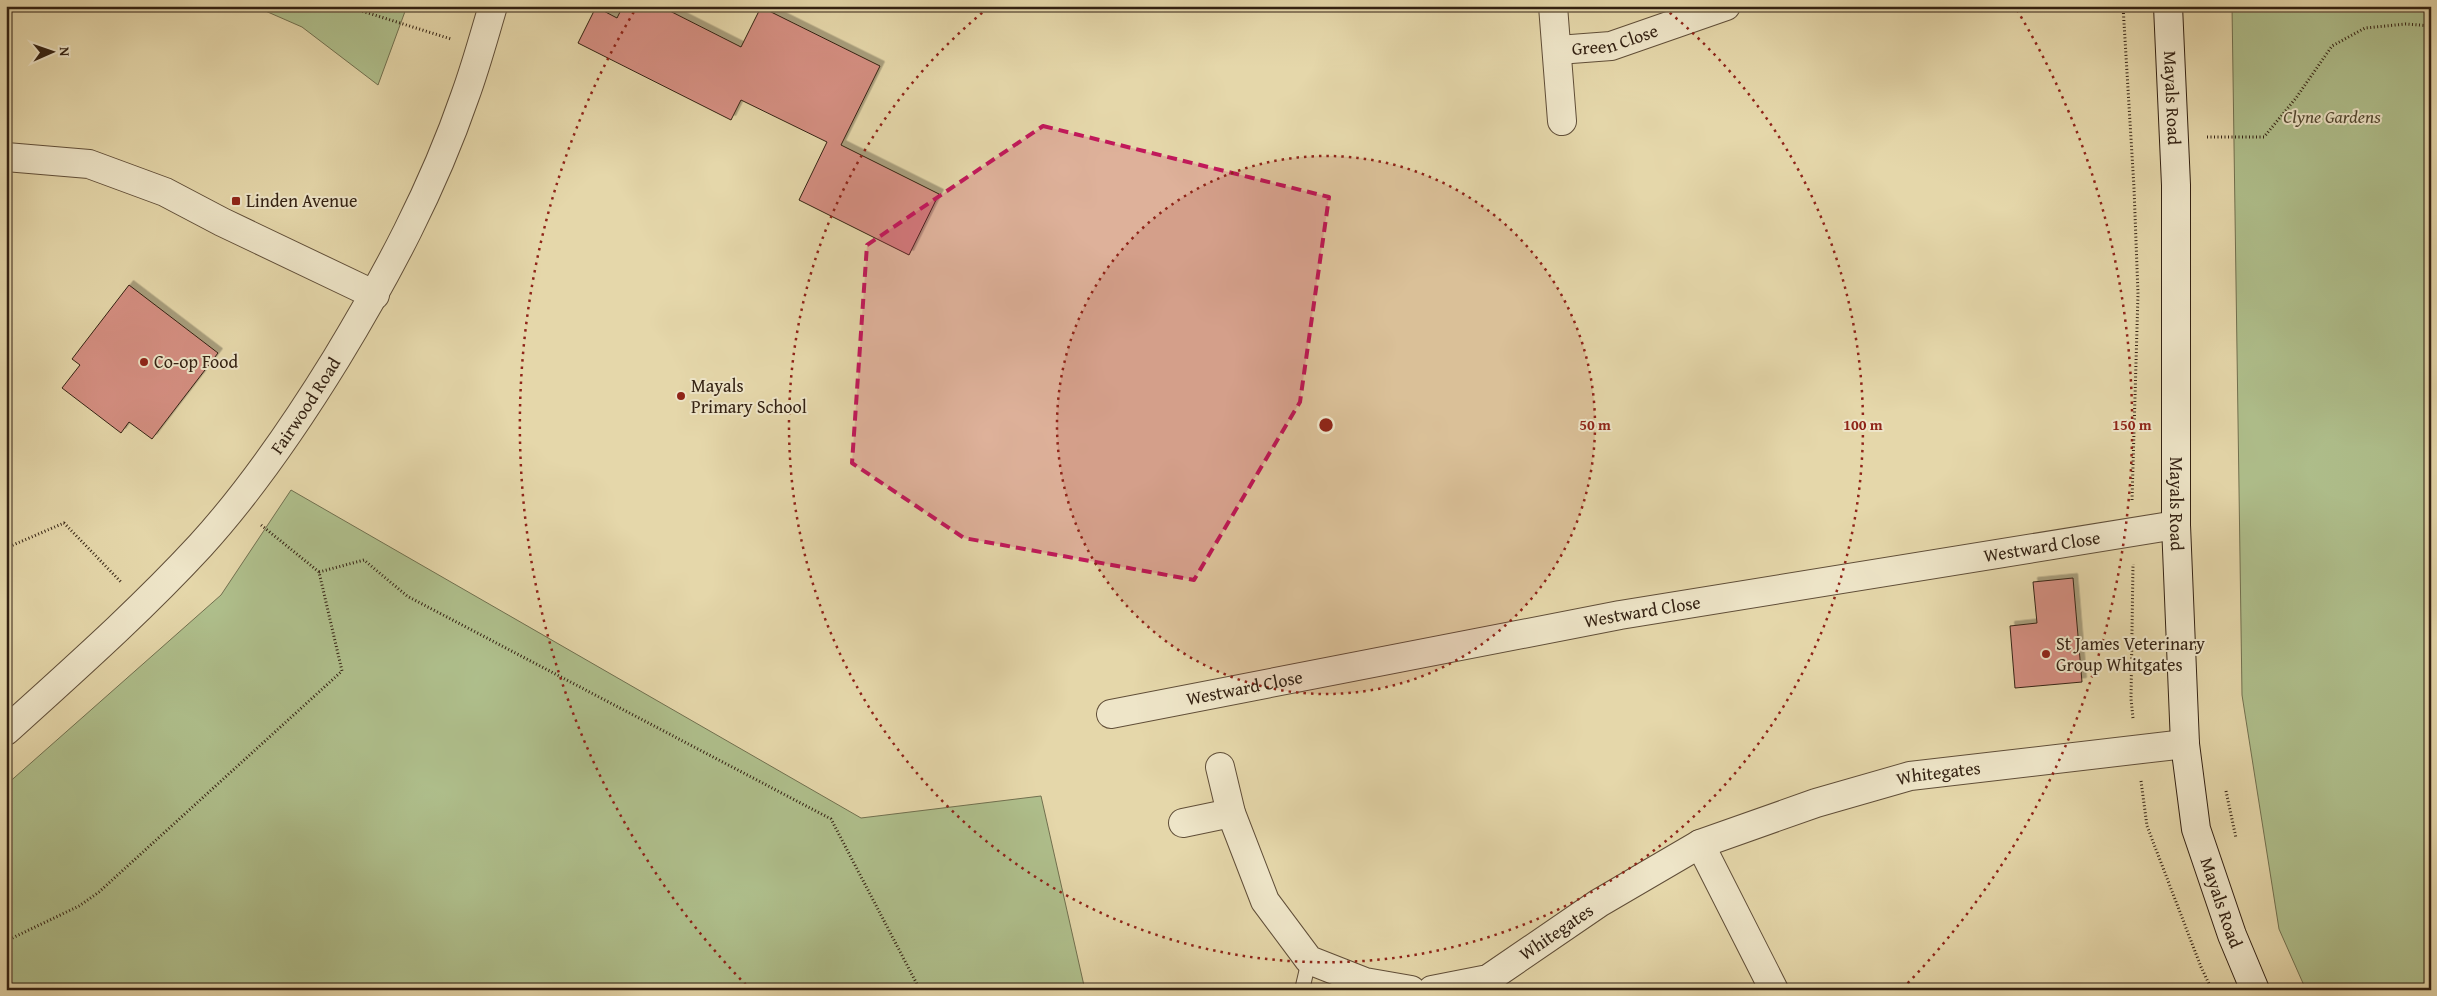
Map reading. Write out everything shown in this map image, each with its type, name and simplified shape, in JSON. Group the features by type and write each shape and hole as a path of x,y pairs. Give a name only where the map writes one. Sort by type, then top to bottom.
{"street":[{"name":"Fairwood Road","path":"6,731 144,606 201,545 235,504 300,417 375,295 428,187 465,96 493,6"},
{"name":"Green Close","path":"1554,6 1562,121"},
{"name":"Green Close","path":"1558,50 1611,46 1726,6"},
{"name":"Mayals Road","path":"2168,6 2176,185 2176,525 2185,744 2196,828 2232,935 2255,990"},
{"path":"6,157 89,164 165,192 222,222 375,295"},
{"name":"Westward Close","path":"1111,714 1620,615 2176,525"},
{"name":"Whitegates","path":"1432,990 1488,979 1599,903 1700,844 1816,803 1910,776 2185,744"},
{"path":"1220,767 1231,813 1264,901 1309,960 1366,982 1411,990"},
{"path":"1184,823 1231,813"},
{"path":"1700,844 1774,990"}],"lane":[{"path":"1302,990 1309,960"}],"path":[{"path":"349,7 480,48"},
{"path":"2202,137 2264,137 2296,98 2332,46 2364,28 2406,24 2431,26"},
{"path":"6,941 79,906 99,892 342,671 319,572 235,504"},
{"path":"6,548 64,523 144,606"},
{"path":"319,572 364,560 407,596 831,819 920,990"},
{"path":"2226,788 2237,846"}],"highlighted area":[{"path":"1043,126 1329,197 1300,402 1194,580 964,538 852,463 867,245"}],"green space":[{"path":"254,6 407,6 378,85 302,27"},
{"name":"Clyne Gardens","path":"2232,6 2431,6 2431,990 2306,990 2279,929 2242,695"},
{"path":"291,490 861,818 1041,796 1085,990 6,990 6,785 221,595"}],"building":[{"path":"623,6 660,6 741,47 761,7 880,66 841,145 939,194 909,255 799,200 827,142 741,100 731,120 578,43 596,7 617,18"},
{"name":"Co-op Food","path":"129,285 218,353 152,439 129,422 121,433 62,388 80,365 72,359"},
{"name":"St James Veterinary Group Whitgates","path":"2073,578 2082,682 2015,688 2010,626 2037,623 2033,582"}],"place":[{"name":"Linden Avenue","path":"236,201"},
{"name":"Co-op Food","path":"144,362"},
{"name":"Mayals Primary School","path":"681,396"},
{"name":"St James Veterinary Group Whitgates","path":"2046,654"}]}
